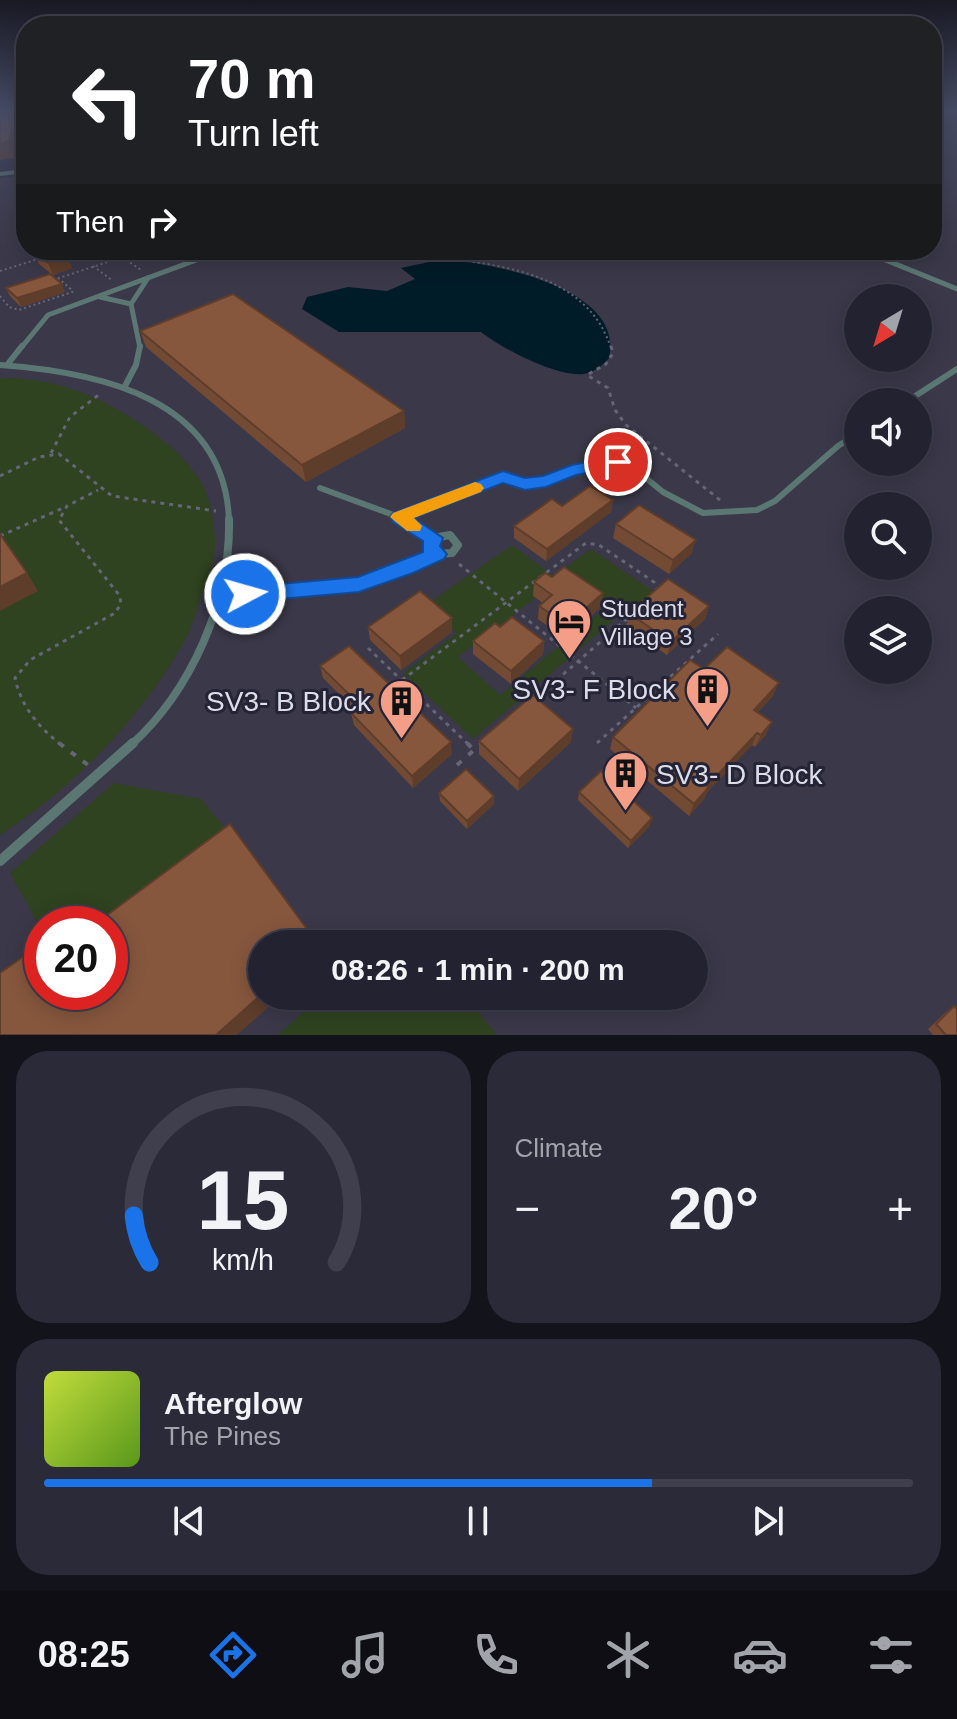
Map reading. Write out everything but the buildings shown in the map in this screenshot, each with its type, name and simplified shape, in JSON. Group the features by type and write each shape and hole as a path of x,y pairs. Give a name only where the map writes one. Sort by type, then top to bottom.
{"lane":[{"path":"3,365 48,315 196,260"},
{"path":"886,260 957,289"},
{"path":"125,386 138,366 141,347 131,304 148,278"},
{"path":"97,296 131,304"},
{"path":"0,861 59,814 154,723 205,641 229,571 232,514 224,475 201,437 167,407 125,386 70,371 3,365"},
{"path":"928,388 957,369"},
{"path":"399,517 503,477 525,484 546,482 572,471 618,462 641,474 663,492 703,513 757,510 775,501 844,442"},
{"path":"320,488 399,517 433,538"},
{"path":"220,597 359,584 437,554 452,553 458,545 457,541 444,534 433,538"},
{"path":"433,538 430,548 437,554"}],"path":[{"path":"0,271 36,260"},
{"path":"44,283 112,260"},
{"path":"126,260 141,270"},
{"path":"460,260 529,274 563,288 591,308 611,336 613,353 606,364 587,375 608,388 615,410 626,425 735,513"},
{"path":"93,266 111,280 98,284"},
{"path":"58,278 74,292"},
{"path":"0,296 9,307 19,310 86,288"},
{"path":"51,453 70,417 115,383"},
{"path":"0,476 51,453 61,454 98,490 112,496 232,514"},
{"path":"0,536 98,490"},
{"path":"67,506 59,520 120,596 121,604 105,619 30,660 15,678 16,689 29,712 46,730 74,755 101,773"},
{"path":"402,680 586,543 599,545 654,582 657,592"},
{"path":"468,571 636,708"},
{"path":"532,701 635,612"},
{"path":"597,743 718,634"},
{"path":"368,648 474,750"},
{"path":"457,765 486,740"}],"shaded area":[{"path":"942,159 957,159 957,1035 0,1035 0,178 16,176 16,260 942,260"}],"green space":[{"path":"0,378 40,381 78,391 113,407 155,434 180,455 205,490 214,526 215,545 211,571 189,632 147,698 126,725 79,773 54,796 0,835"},
{"path":"512,545 559,580 458,657 500,695 600,612 613,621 473,739 403,673 457,633 426,605"},
{"path":"591,549 653,591 624,616 561,571"},
{"path":"114,783 201,799 231,835 128,911 128,906 28,906 10,873"},
{"path":"305,1010 476,1010 497,1035 278,1035"}],"water":[{"path":"438,260 464,261 521,273 550,283 597,313 609,334 609,358 588,373 564,372 517,354 481,332 339,332 302,309 307,297 348,287 387,291 415,279 401,268"}],"slow traffic":[{"path":"413,526 399,517 475,488"}],"place":[{"name":"Student Village 3","path":"570,661"},
{"name":"SV3- F Block","path":"707,728"},
{"name":"SV3- B Block","path":"402,740"},
{"name":"SV3- D Block","path":"625,813"}],"route":[{"path":"245,594 359,584 406,568 437,554 430,548 433,538 399,517 503,477 525,484 546,482 572,471 618,462"}]}
